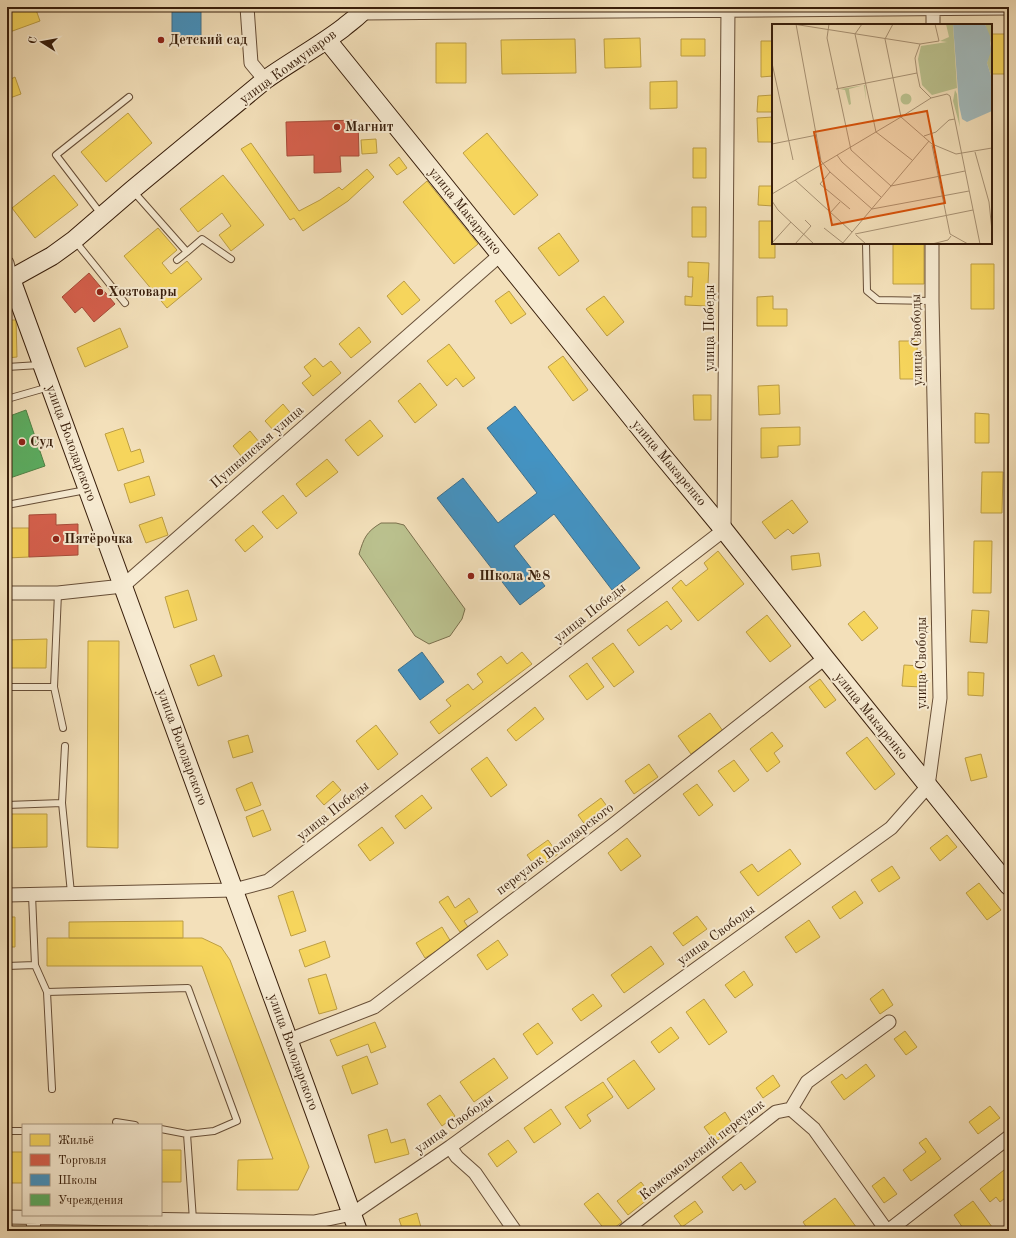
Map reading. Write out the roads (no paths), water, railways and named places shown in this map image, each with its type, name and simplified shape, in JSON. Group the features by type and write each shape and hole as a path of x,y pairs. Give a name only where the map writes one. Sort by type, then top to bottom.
{"main road":[{"name":"улица Коммунаров","path":"8,274 52,256 74,240 265,80 327,40 364,10"},
{"name":"улица Макаренко","path":"327,40 724,530 1009,886"},
{"name":"улица Володарского","path":"8,274 51,387 358,1231"}],"street":[{"path":"247,7 251,63 265,80"},
{"path":"933,8 933,24"},
{"name":"улица Коммунаров","path":"364,10 1009,8"},
{"name":"улица Победы","path":"7,895 234,890 268,881 724,530 728,9"},
{"name":"улица Свободы","path":"7,1217 151,1225 193,1220 314,1222 352,1214 450,1148 891,828 928,786 940,698 932,244"},
{"name":"Пушкинская улица","path":"123,586 500,255"},
{"path":"7,592 58,593 123,586"},
{"name":"переулок Володарского","path":"289,1040 374,1007 613,825 825,658"},
{"path":"889,1022 807,1082 791,1109 814,1129 887,1231 1009,1137"},
{"name":"Комсомольский переулок","path":"624,1231 776,1112 791,1109"},
{"path":"450,1148 457,1157 475,1173 515,1231"},
{"path":"34,1218 34,1231"}],"lane":[{"path":"102,215 56,155 130,97"},
{"path":"132,190 187,252"},
{"path":"177,260 202,239 231,259"},
{"path":"74,240 125,303"},
{"path":"866,244 867,291 878,300 932,301"},
{"path":"7,367 42,365"},
{"path":"7,399 51,387"},
{"path":"7,505 88,490"},
{"path":"58,593 54,688 63,728"},
{"path":"7,687 54,688"},
{"path":"65,746 62,803 71,893"},
{"path":"7,805 62,803"},
{"path":"32,895 35,965 47,992 52,1089"},
{"path":"7,966 35,965"},
{"path":"47,992 188,988 237,1121 214,1131 187,1134 162,1129"},
{"path":"116,1122 129,1124"},
{"path":"7,1131 22,1131"},
{"path":"187,1134 193,1220"}],"place":[{"name":"Детский сад","path":"161,40"},
{"name":"Магнит","path":"337,127"},
{"name":"Хозтовары","path":"100,292"},
{"name":"Суд","path":"22,442"},
{"name":"Пятёрочка","path":"56,539"},
{"name":"Школа №8","path":"471,576"}]}
